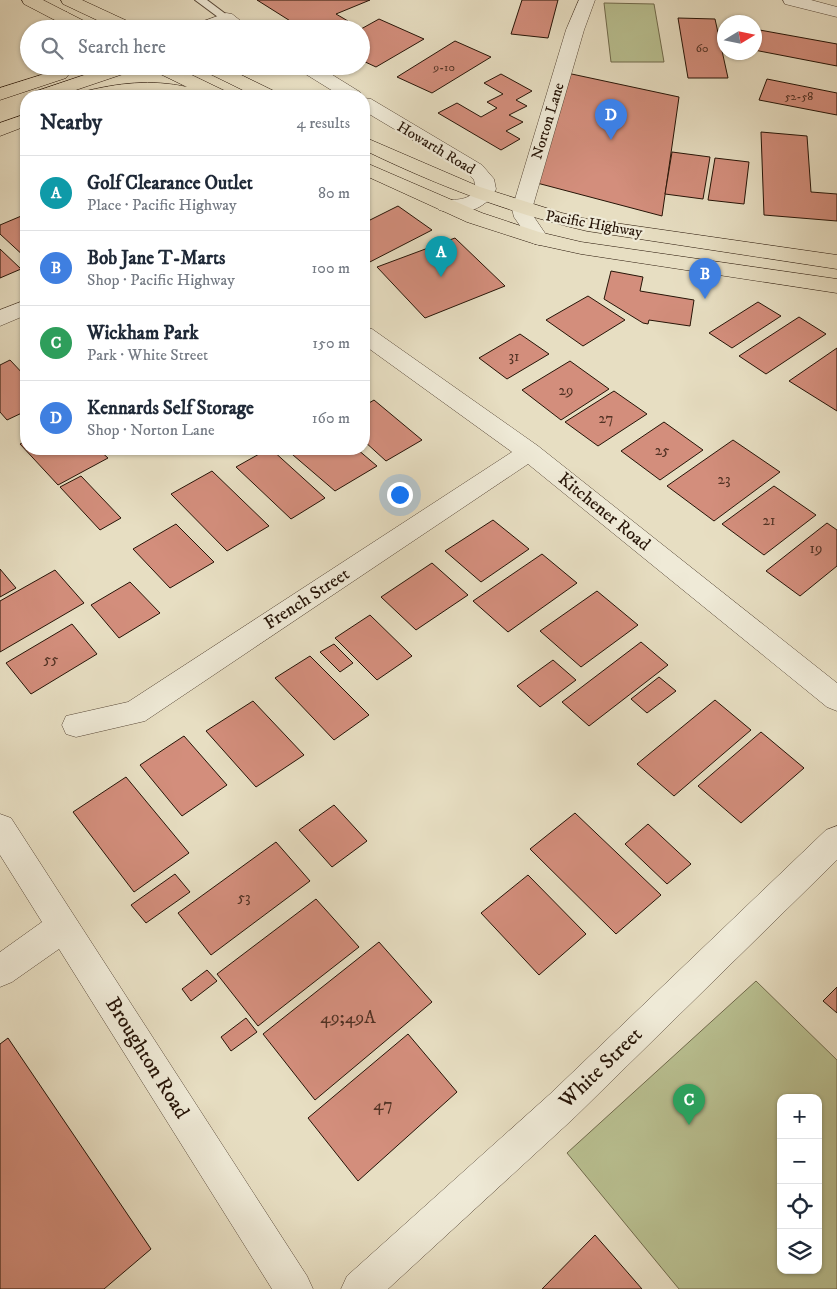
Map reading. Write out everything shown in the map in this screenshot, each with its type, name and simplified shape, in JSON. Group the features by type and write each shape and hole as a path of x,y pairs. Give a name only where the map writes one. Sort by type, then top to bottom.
{"main road":[{"path":"30,0 69,20"},
{"path":"69,0 111,20"},
{"path":"61,16 65,20"},
{"path":"0,84 20,73"},
{"path":"0,94 57,75"},
{"path":"59,90 103,75"},
{"path":"177,75 208,90"},
{"path":"226,75 256,90"},
{"path":"111,90 151,87 178,90"},
{"path":"0,112 20,104"},
{"path":"0,130 20,122"},
{"name":"Pacific Highway","path":"370,146 443,181 550,218 837,262"},
{"name":"Pacific Highway","path":"370,171 446,206 491,224 539,239 581,248 837,286"}],"street":[{"name":"Norton Lane","path":"522,209 575,30 587,0"},
{"path":"791,0 837,12"},
{"path":"221,20 226,18 229,20"},
{"path":"319,75 343,90"},
{"name":"Howarth Road","path":"370,107 475,169 484,179 486,185 483,196 468,205 446,206"},
{"path":"522,209 524,217 539,239"},
{"path":"0,319 20,310"},
{"name":"Kitchener Road","path":"370,338 529,452 837,699"},
{"name":"French Street","path":"76,725 135,712 529,452"},
{"name":"Broughton Road","path":"0,828 294,1289"},
{"name":"White Street","path":"360,1289 562,1106 837,840"},
{"path":"0,972 64,926"}],"lane":[{"path":"200,0 226,18"}],"green space":[{"path":"604,3 654,4 664,62 611,62"},
{"path":"756,981 837,1060 837,1289 679,1289 567,1153"}],"building":[{"path":"257,0 370,0 336,14 346,20 289,20"},
{"path":"522,0 558,0 548,38 511,34"},
{"path":"678,18 715,19 717,28 717,60 724,60 728,78 688,78"},
{"path":"379,19 424,39 376,67 370,64 370,24"},
{"path":"762,30 837,44 837,66 762,52"},
{"path":"455,41 491,57 432,93 397,77"},
{"path":"567,73 679,97 662,216 537,183"},
{"path":"501,74 532,91 516,100 527,106 509,115 523,122 506,131 520,139 501,150 438,113 457,103 481,117 497,108 487,102 503,94 484,83"},
{"path":"767,79 837,93 837,115 759,100"},
{"path":"761,132 807,136 811,192 837,194 837,221 764,215"},
{"path":"672,152 710,157 703,199 665,194"},
{"path":"715,158 749,162 744,204 708,200"},
{"path":"398,206 432,230 370,262 370,220"},
{"path":"20,217 20,252 0,234 0,225"},
{"path":"455,238 505,286 425,318 377,267"},
{"path":"0,249 20,269 0,278"},
{"path":"611,271 643,277 640,291 694,300 690,326 649,320 648,324 643,323 604,299"},
{"path":"588,296 625,320 583,346 546,320"},
{"path":"758,302 781,316 732,348 709,333"},
{"path":"799,317 826,334 766,374 739,356"},
{"path":"520,334 549,354 507,379 479,358"},
{"path":"837,348 837,411 789,381"},
{"path":"10,360 20,371 20,414 7,420 0,412 0,365"},
{"path":"570,361 609,389 561,420 522,390"},
{"path":"614,391 647,414 598,446 565,422"},
{"path":"374,400 422,440 386,461 370,446 370,402"},
{"path":"664,422 703,450 660,480 621,451"},
{"path":"733,440 780,472 714,521 667,486"},
{"path":"30,455 105,455 108,458 58,485"},
{"path":"257,455 278,455 325,498 291,519 236,467"},
{"path":"293,455 364,455 377,466 335,491"},
{"path":"212,471 269,526 227,551 171,494"},
{"path":"81,476 121,518 100,530 60,487"},
{"path":"774,486 816,515 764,555 722,524"},
{"path":"493,520 529,549 481,582 445,551"},
{"path":"827,523 837,530 837,566 800,596 766,571"},
{"path":"176,524 214,562 170,588 133,549"},
{"path":"542,554 577,583 508,632 473,601"},
{"path":"432,563 468,595 416,630 381,597"},
{"path":"0,569 16,588 0,597"},
{"path":"55,570 84,603 0,652 0,601"},
{"path":"130,582 160,613 119,638 91,605"},
{"path":"597,591 638,625 581,667 540,631"},
{"path":"370,615 412,656 377,680 335,638"},
{"path":"72,624 97,654 31,694 6,663"},
{"path":"641,642 668,665 589,726 562,702"},
{"path":"334,644 353,663 340,672 320,652"},
{"path":"310,656 369,715 334,740 275,678"},
{"path":"553,660 576,680 540,707 517,686"},
{"path":"659,677 676,691 647,713 631,699"},
{"path":"715,700 751,730 674,796 637,764"},
{"path":"253,701 304,755 256,787 206,731"},
{"path":"761,732 804,768 741,823 698,786"},
{"path":"184,736 227,785 182,816 140,765"},
{"path":"126,777 189,853 134,892 73,812"},
{"path":"334,805 367,841 332,867 299,830"},
{"path":"575,813 661,895 616,934 530,849"},
{"path":"648,824 691,864 667,884 625,844"},
{"path":"276,842 310,881 211,955 178,913"},
{"path":"175,874 190,892 146,923 131,905"},
{"path":"528,875 586,934 539,975 481,913"},
{"path":"316,899 359,947 258,1026 217,974"},
{"path":"379,942 432,1002 315,1100 263,1034"},
{"path":"207,970 217,981 191,1001 182,989"},
{"path":"837,987 837,1013 823,1001"},
{"path":"246,1018 257,1032 231,1051 221,1037"},
{"path":"408,1034 457,1092 358,1181 308,1118"},
{"path":"8,1038 151,1249 104,1289 0,1289 0,1044"},
{"path":"595,1235 642,1289 542,1289"}],"place":[{"name":"Kennards Self Storage","path":"611,140"},
{"name":"Golf Clearance Outlet","path":"441,277"},
{"name":"Bob Jane T-Marts","path":"705,299"},
{"name":"Wickham Park","path":"689,1125"}]}
